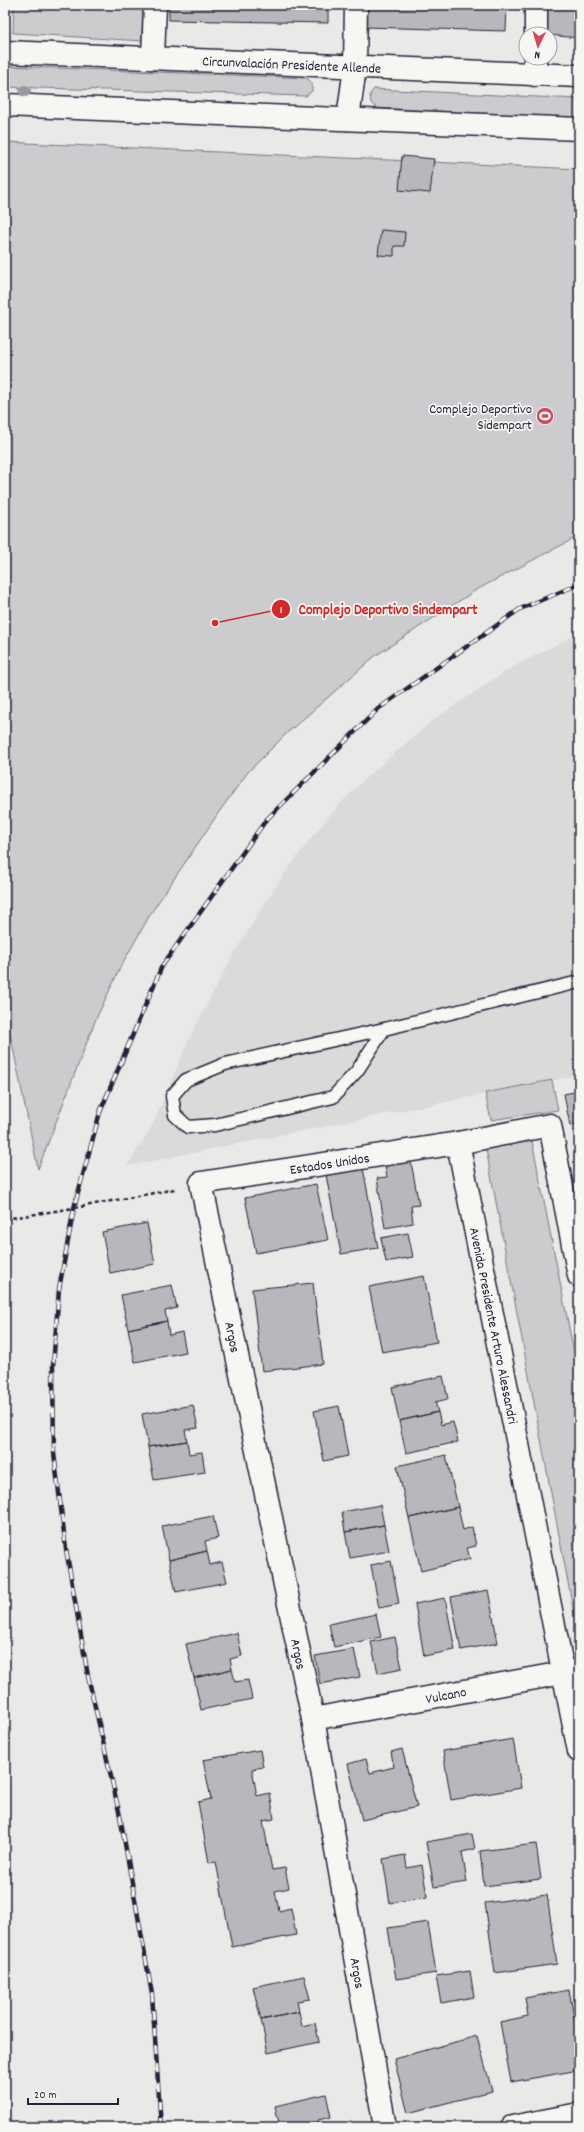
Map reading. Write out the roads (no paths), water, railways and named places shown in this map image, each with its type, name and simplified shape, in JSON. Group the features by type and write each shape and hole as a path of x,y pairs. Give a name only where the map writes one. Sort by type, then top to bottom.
{"street":[{"path":"153,58 155,5"},
{"path":"348,119 355,67 356,5"},
{"path":"536,5 536,26"},
{"name":"Circunvalación Presidente Allende","path":"5,52 355,67 535,66 579,76"},
{"path":"5,105 579,129"},
{"path":"458,1143 550,1125 579,1276"},
{"name":"Estados Unidos","path":"201,1183 458,1143"},
{"name":"Avenida Presidente Arturo Alessandri","path":"458,1143 571,1671 579,1751"},
{"name":"Argos","path":"201,1183 313,1719 385,2127"},
{"name":"Vulcano","path":"313,1719 571,1671"},
{"path":"512,2127 579,2114"}],"lane":[{"path":"384,1029 357,1071 333,1097 215,1125 188,1128 175,1115 172,1096 186,1080 226,1064 384,1029 579,982"}],"railway":[{"path":"161,2127 152,1994 120,1816 88,1676 66,1549 54,1453 53,1366 59,1289 74,1208 100,1112 162,966 266,820 378,709 520,609 579,584"}],"place":[{"name":"Complejo Deportivo Sidempart","path":"545,416"},
{"name":"Complejo Deportivo Sindempart","path":"215,623"}]}
